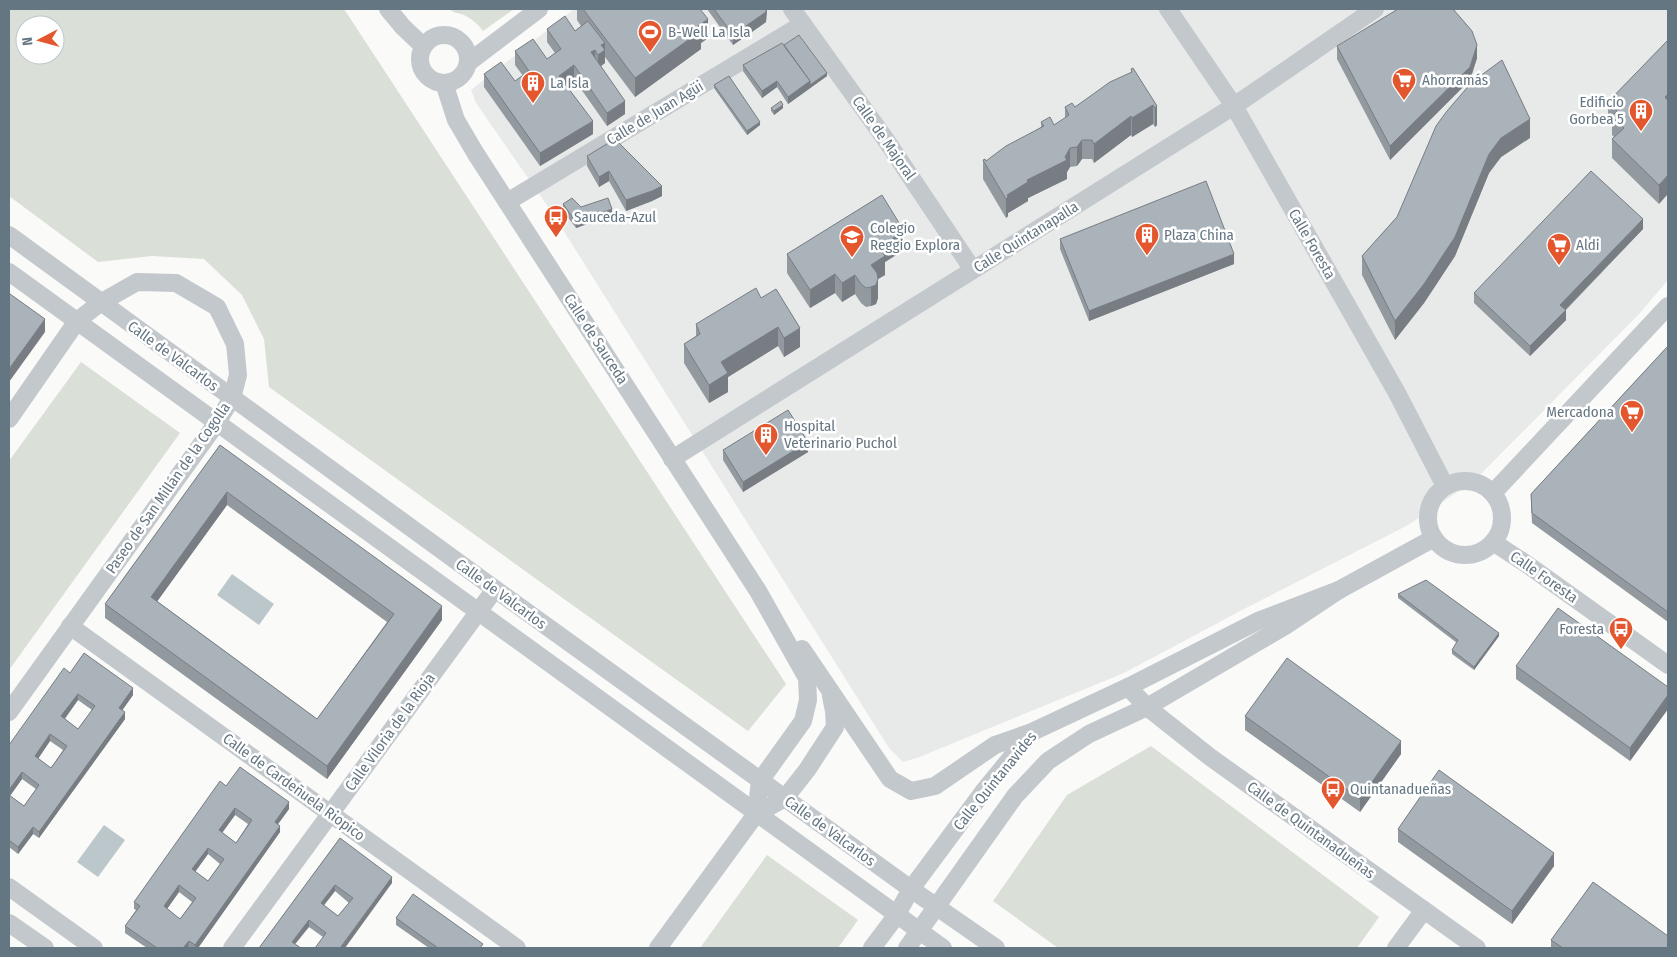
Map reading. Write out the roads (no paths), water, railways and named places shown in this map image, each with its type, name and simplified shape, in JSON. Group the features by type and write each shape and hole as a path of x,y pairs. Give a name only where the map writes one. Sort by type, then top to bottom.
{"street":[{"path":"388,9 402,27 423,46"},
{"path":"469,62 467,49 458,38 446,34 433,37 423,46 420,54 420,63 428,78 444,83 456,81 464,73 469,62 539,9"},
{"name":"Calle de Majoral","path":"792,9 886,140 973,270"},
{"name":"Calle Foresta","path":"1168,9 1234,106 1397,393 1445,486"},
{"name":"Calle Quintanapalla","path":"672,459 1234,106 1375,9"},
{"name":"Calle de Juan Agüi","path":"507,202 803,24"},
{"name":"Calle de Sauceda","path":"444,83 456,120 507,202 758,591 818,672 890,778 911,791 935,786 996,745 1032,732"},
{"name":"Calle de Valcarlos","path":"9,236 760,781 996,948"},
{"name":"Calle de Valcarlos","path":"9,272 216,424 896,916 943,948"},
{"name":"Paseo de San Millán de la Cogolla","path":"9,419 77,321 100,303 137,282 176,283 217,307 235,344 238,375 232,398 216,424 9,712"},
{"path":"1493,493 1668,306"},
{"path":"1458,481 1471,481 1483,485 1493,493 1500,505 1502,518 1500,531 1493,542 1484,550 1474,554 1462,555 1451,552 1441,546 1434,538 1428,519 1432,500 1445,486 1458,481"},
{"name":"Calle Quintanavides","path":"907,948 1015,796 1048,761 1089,734 1147,706 1285,626 1339,590 1434,538"},
{"name":"Calle Foresta","path":"1493,542 1668,665"},
{"name":"Calle Viloria de la Rioja","path":"232,948 495,589"},
{"name":"Calle Quintanavides","path":"872,948 896,916 911,889 983,792 1032,732 1128,687 1258,621 1339,590"},
{"name":"Calle de Sauceda","path":"758,591 807,678 808,700 803,721 760,781"},
{"name":"Calle de Cardeñuela Riopico","path":"70,626 517,948"},
{"path":"1128,687 1147,706"},
{"name":"Calle de Sauceda","path":"785,798 807,770 835,727 829,688"},
{"name":"Calle de Quintanadueñas","path":"1147,706 1210,757 1477,948"},
{"path":"756,814 760,781"},
{"path":"658,948 756,814 785,798"},
{"path":"9,887 94,948"},
{"path":"1396,948 1424,910"},
{"path":"9,923 44,948"}],"place":[{"name":"B-Well La Isla","path":"650,53"},
{"name":"Ahorramás","path":"1404,101"},
{"name":"La Isla","path":"533,104"},
{"name":"Edificio Gorbea 5","path":"1641,132"},
{"name":"Sauceda-Azul","path":"556,238"},
{"name":"Plaza China","path":"1147,256"},
{"name":"Colegio Reggio Explora","path":"852,258"},
{"name":"Aldi","path":"1559,266"},
{"name":"Mercadona","path":"1632,433"},
{"name":"Hospital Veterinario Puchol","path":"766,456"},
{"name":"Foresta","path":"1621,650"},
{"name":"Quintanadueñas","path":"1333,810"}]}
